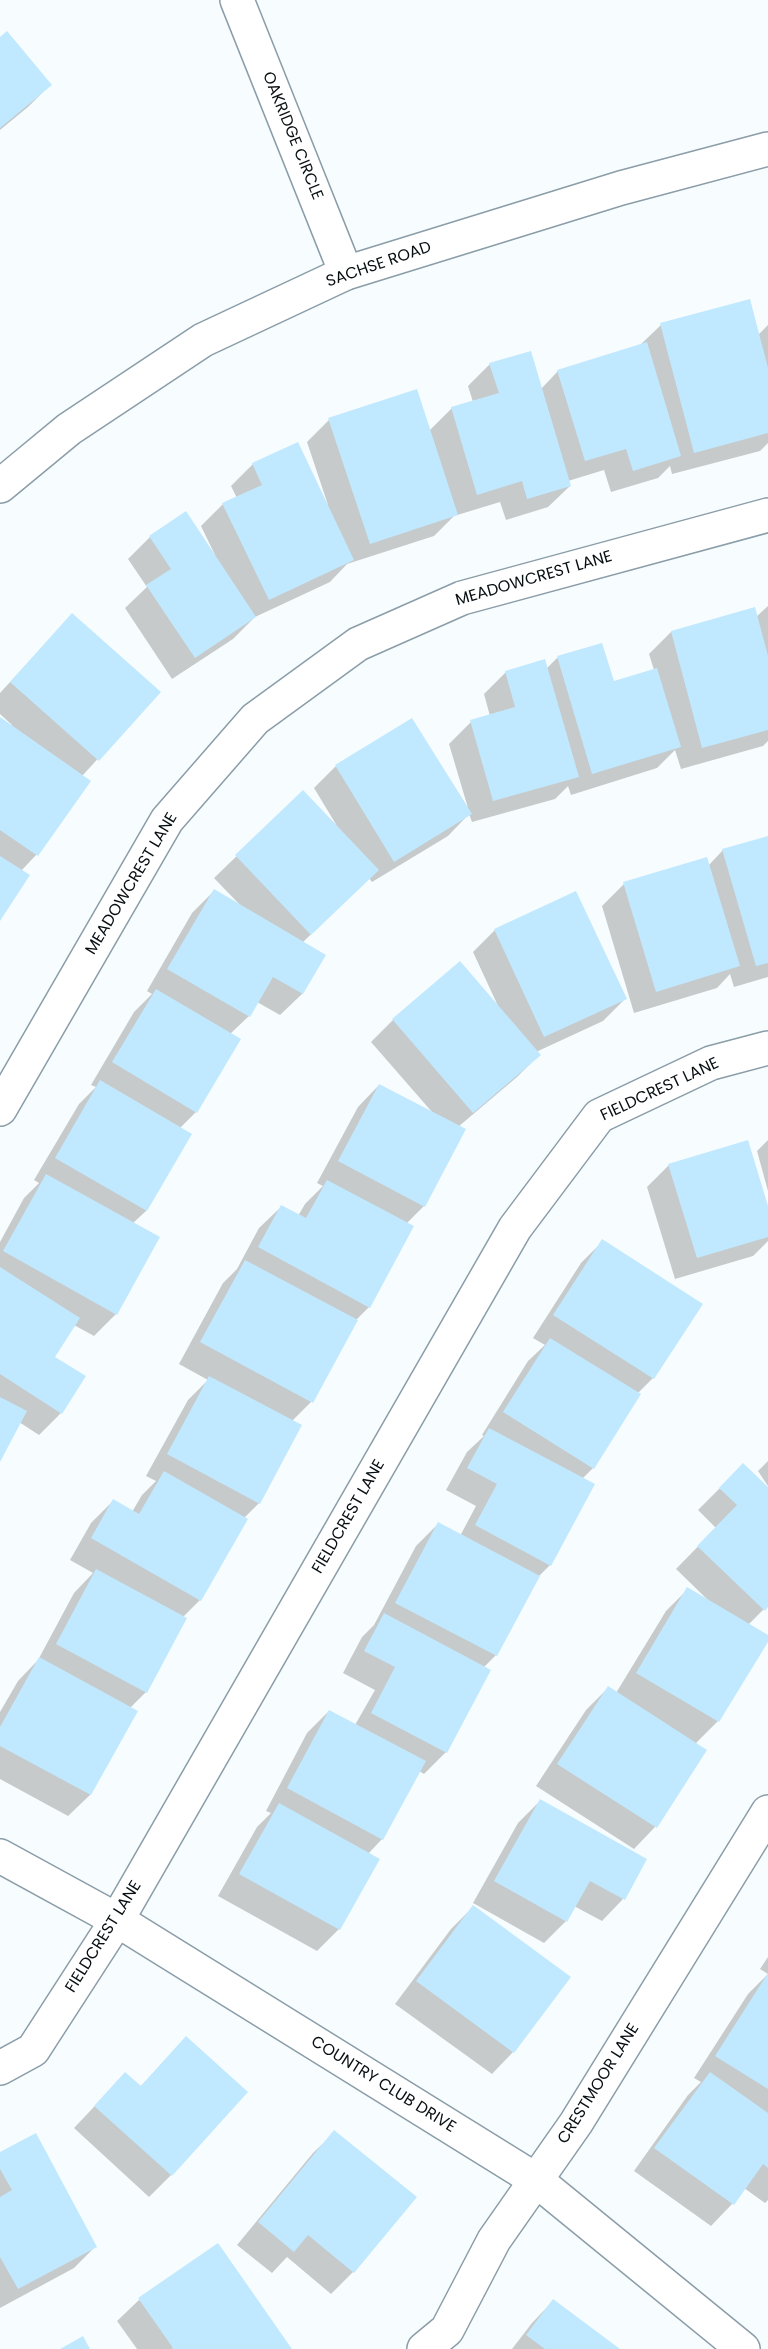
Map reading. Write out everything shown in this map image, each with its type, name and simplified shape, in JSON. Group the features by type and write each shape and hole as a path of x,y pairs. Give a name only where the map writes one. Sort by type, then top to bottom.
{"street":[{"name":"OAKRIDGE CIRCLE","path":"237,0 346,273"},
{"name":"SACHSE ROAD","path":"0,486 69,429 203,340 346,273 621,188 768,149"},
{"name":"MEADOWCREST LANE","path":"0,1109 167,820 255,719 358,644 462,598 768,515"},
{"name":"FIELDCREST LANE","path":"0,2068 33,2050 117,1920 515,1228 592,1125 599,1116 711,1063 768,1048"},
{"name":"CRESTMOOR LANE","path":"424,2349 447,2330 494,2240 576,2123 768,1812"},
{"name":"COUNTRY CLUB DRIVE","path":"0,1856 117,1920 536,2180 743,2349"}],"building":[{"path":"7,31 52,85 0,128 0,37"},
{"path":"750,299 768,368 768,433 694,453 660,323"},
{"path":"647,342 681,456 633,471 626,449 585,461 557,370"},
{"path":"531,351 571,486 527,499 522,481 477,495 451,407 499,393 489,363"},
{"path":"417,389 458,515 370,544 328,418"},
{"path":"298,442 354,560 269,600 222,503 262,485 252,463"},
{"path":"186,511 256,617 195,658 146,585 171,569 149,536"},
{"path":"755,607 768,656 768,730 702,748 671,631"},
{"path":"72,613 161,692 99,761 10,682"},
{"path":"602,643 614,681 657,668 681,747 592,774 557,656"},
{"path":"545,659 579,777 493,801 470,720 515,707 505,671"},
{"path":"0,717 91,781 38,856 0,830"},
{"path":"412,718 472,814 394,862 335,765"},
{"path":"303,790 379,870 311,935 235,855"},
{"path":"768,836 768,963 756,966 722,849"},
{"path":"0,856 30,875 0,921"},
{"path":"707,857 740,966 656,992 623,882"},
{"path":"214,889 326,955 303,994 273,977 250,1017 167,969"},
{"path":"576,891 627,999 544,1037 494,929"},
{"path":"460,961 541,1055 473,1113 392,1019"},
{"path":"156,989 241,1039 197,1113 112,1062"},
{"path":"100,1080 192,1134 147,1211 55,1158"},
{"path":"379,1084 466,1129 425,1207 338,1161"},
{"path":"748,1140 768,1206 768,1237 697,1258 668,1164"},
{"path":"46,1174 160,1237 117,1315 3,1251"},
{"path":"327,1180 414,1226 370,1308 258,1247 281,1205 306,1218"},
{"path":"602,1239 703,1304 654,1379 553,1315"},
{"path":"245,1260 358,1320 313,1403 200,1342"},
{"path":"0,1267 80,1318 55,1357 86,1376 62,1414 0,1374"},
{"path":"550,1338 641,1394 594,1469 503,1412"},
{"path":"209,1376 302,1425 260,1504 167,1454"},
{"path":"0,1397 27,1411 0,1462"},
{"path":"489,1428 595,1484 551,1566 475,1525 497,1484 467,1468"},
{"path":"743,1463 768,1487 768,1607 765,1611 697,1546 737,1505 719,1488"},
{"path":"164,1471 248,1519 201,1601 91,1538 113,1499 139,1514"},
{"path":"438,1522 540,1576 497,1656 395,1603"},
{"path":"96,1569 187,1618 147,1693 56,1644"},
{"path":"687,1587 768,1635 768,1642 719,1722 636,1673"},
{"path":"384,1613 491,1670 447,1753 371,1713 395,1667 364,1651"},
{"path":"39,1657 138,1711 91,1795 0,1746 0,1727"},
{"path":"608,1686 707,1750 657,1828 557,1764"},
{"path":"329,1710 426,1761 383,1840 287,1788"},
{"path":"540,1799 647,1859 625,1900 590,1881 567,1922 494,1881"},
{"path":"279,1803 380,1859 340,1930 239,1874"},
{"path":"473,1905 571,1977 514,2053 416,1981"},
{"path":"768,1973 768,2089 715,2056"},
{"path":"186,2036 248,2092 172,2176 94,2106 125,2072 141,2086"},
{"path":"710,2072 768,2113 768,2168 763,2164 734,2205 654,2148"},
{"path":"334,2130 417,2197 354,2273 308,2235 294,2252 258,2222"},
{"path":"36,2133 97,2247 18,2289 0,2257 0,2197 12,2190 0,2169 0,2152"},
{"path":"218,2243 292,2349 171,2349 173,2348 138,2298"},
{"path":"553,2299 620,2349 545,2349 526,2335"},
{"path":"83,2336 90,2349 60,2349"}]}
